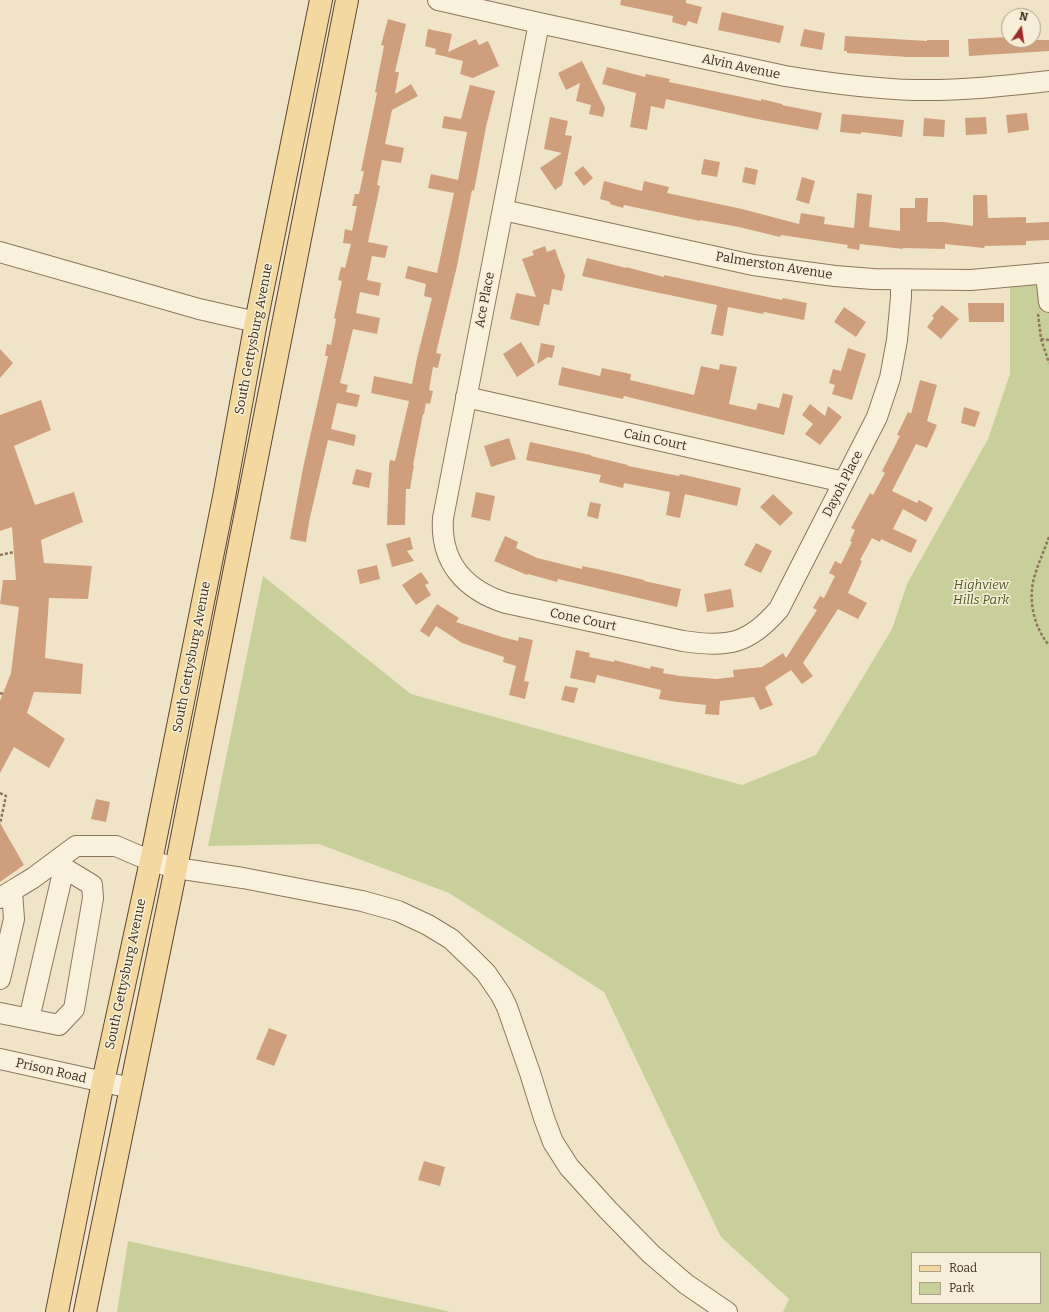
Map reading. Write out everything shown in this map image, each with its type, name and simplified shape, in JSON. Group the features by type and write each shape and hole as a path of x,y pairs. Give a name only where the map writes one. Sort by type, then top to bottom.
{"main road":[{"name":"South Gettysburg Avenue","path":"57,1312 103,1082 151,861 224,496 256,322 321,0"},
{"name":"South Gettysburg Avenue","path":"85,1312 176,868 347,0"}],"street":[{"name":"Alvin Avenue","path":"438,0 785,76 819,82 917,90 980,88 1049,81"},
{"name":"Ace Place","path":"459,574 448,555 442,527 539,23"},
{"name":"Palmerston Avenue","path":"503,210 753,265 835,276 901,280 971,280 1047,273"},
{"path":"0,252 199,309 256,322"},
{"path":"1043,306 1047,273"},
{"name":"Dayoh Place","path":"716,645 732,643 752,634 769,620 779,609 877,417 890,378 898,333 901,280"},
{"name":"Cain Court","path":"466,397 844,482"},
{"name":"Cone Court","path":"459,574 474,589 506,603 683,641 706,645 716,645"},
{"path":"0,979 14,919 6,894 60,864 76,846 116,846 151,861 176,868 243,878 362,901 398,911 450,939 486,973 501,995 507,1007 528,1065 553,1142 569,1167 651,1254 686,1284 727,1312"},
{"path":"0,1013 59,1025 74,1009 93,898 92,885 60,864"},
{"path":"29,1019 60,864"},
{"name":"Prison Road","path":"0,1059 131,1088"}],"path":[{"path":"1043,306 1041,339 1049,363"},
{"path":"1041,339 1049,340"},
{"path":"1049,537 1034,580 1032,600 1036,620 1044,639 1049,645"},
{"path":"0,555 14,552"},
{"path":"0,793 6,796 0,824"}],"green space":[{"name":"Highview Hills Park","path":"1049,280 1049,1312 783,1312 789,1299 721,1237 604,992 449,893 319,844 208,846 263,576 411,694 742,785 816,755 892,629 907,584 988,439 1010,374 1010,284"},
{"path":"128,1241 447,1311 449,1312 117,1312"}],"building":[{"path":"621,0 686,0 686,3 702,7 697,24 688,21 686,26 672,22 673,16 620,5"},
{"path":"722,12 784,26 780,43 718,30"},
{"path":"388,19 406,24 395,72 399,72 395,94 411,84 418,96 392,110 385,144 404,148 401,163 382,160 377,185 380,186 368,242 388,246 385,258 372,256 367,280 381,283 379,296 360,292 356,313 380,318 377,334 353,329 340,383 348,385 346,392 360,395 357,407 337,403 331,429 356,435 354,446 328,440 309,522 306,542 290,539 303,468 328,356 325,356 327,344 331,345 336,319 334,318 342,281 338,280 341,267 345,268 351,244 343,243 345,229 352,231 357,206 352,206 355,194 359,194 364,171 361,171 377,93 375,92 384,46 381,45"},
{"path":"428,29 452,34 448,52 476,39 479,45 488,41 499,66 473,78 460,74 463,61 435,54 436,49 425,46"},
{"path":"804,29 825,33 822,50 800,46"},
{"path":"845,36 927,41 949,40 949,57 907,57 847,53 847,51 844,51"},
{"path":"1001,37 1001,48 1041,48 1041,40 1049,40 1049,51 969,56 968,39"},
{"path":"582,61 605,108 603,117 589,114 591,105 576,101 580,83 566,90 558,73"},
{"path":"607,67 645,77 646,74 670,79 669,82 761,101 761,99 822,113 818,130 757,119 666,99 664,109 651,106 647,130 630,127 636,93 602,84"},
{"path":"470,85 495,91 486,127 474,191 472,190 457,266 436,353 441,354 438,368 433,367 429,390 433,391 430,404 426,403 423,414 410,489 406,489 405,525 387,525 390,460 395,461 409,401 371,393 374,376 412,384 432,298 424,296 426,284 405,278 408,266 437,273 454,193 428,188 431,174 458,180 467,132 442,128 444,116 461,119"},
{"path":"1027,113 1029,130 1008,133 1006,115"},
{"path":"842,114 904,120 902,137 861,132 861,134 840,132"},
{"path":"550,117 568,121 565,135 572,136 562,185 555,190 540,168 562,153 544,149"},
{"path":"986,117 987,134 966,135 965,118"},
{"path":"924,118 945,120 944,137 923,136"},
{"path":"704,159 720,162 717,177 701,174"},
{"path":"583,166 593,178 584,186 574,173"},
{"path":"745,167 758,170 755,185 742,182"},
{"path":"802,177 815,181 809,204 796,200"},
{"path":"604,181 642,191 644,181 669,187 667,193 742,209 799,224 801,213 825,217 824,224 854,228 857,193 872,195 869,227 900,231 900,208 915,208 915,198 928,198 927,222 944,222 973,226 973,195 987,195 988,218 1026,217 1026,223 1049,222 1049,240 1026,241 1026,245 985,246 984,248 945,244 945,249 903,249 860,244 859,250 847,248 848,245 781,235 780,237 739,227 700,221 624,205 623,208 600,199"},
{"path":"545,246 547,252 555,249 565,276 562,291 552,289 549,305 544,304 539,326 510,319 516,293 536,297 522,259 534,255 532,251"},
{"path":"587,258 664,277 664,275 782,300 783,298 807,303 804,320 728,307 723,336 711,334 717,305 582,276"},
{"path":"968,303 1004,303 1004,322 969,322"},
{"path":"942,305 959,319 941,339 927,327 934,318 932,316"},
{"path":"844,307 866,322 856,337 834,322"},
{"path":"521,342 535,365 517,377 503,354"},
{"path":"541,343 555,346 552,358 548,357 537,364"},
{"path":"848,348 866,354 852,400 832,394 835,385 829,383 833,369 841,371"},
{"path":"0,349 13,363 0,378"},
{"path":"720,364 737,367 729,404 756,410 758,403 779,408 783,393 793,396 784,435 624,396 623,399 558,385 562,367 600,376 602,368 631,374 630,380 694,395 701,366 719,370"},
{"path":"920,380 937,385 927,421 937,425 927,448 916,444 892,491 917,503 919,500 933,508 926,522 903,509 893,529 917,540 911,553 881,539 880,542 872,538 860,560 862,561 848,593 867,603 858,619 838,609 803,663 813,676 802,684 791,670 765,687 773,705 760,710 754,697 720,701 719,715 705,714 706,705 659,699 661,690 597,675 595,683 570,678 576,650 590,653 589,657 614,662 614,660 650,669 651,666 664,669 663,673 717,679 734,677 733,670 762,667 783,653 786,658 817,610 813,608 820,596 824,598 835,576 829,573 835,561 841,564 852,542 850,541 855,530 851,528 870,493 873,495 885,473 882,471 900,436 897,435 908,412 911,414"},
{"path":"41,400 51,430 14,446 35,505 74,492 83,522 41,540 44,563 92,566 88,599 49,598 45,658 83,664 81,694 34,692 27,713 65,739 49,768 14,747 0,773 0,701 11,673 19,607 0,604 3,580 16,580 12,527 0,531 0,415"},
{"path":"810,404 825,416 828,406 842,417 820,445 805,434 813,424 802,415"},
{"path":"964,407 980,412 975,427 961,423"},
{"path":"509,438 516,459 491,467 484,446"},
{"path":"530,442 591,455 628,466 679,476 680,474 741,488 737,506 685,494 680,518 666,515 670,492 624,483 623,488 599,482 601,475 526,460"},
{"path":"356,469 372,473 369,488 352,484"},
{"path":"476,492 495,496 490,521 471,517"},
{"path":"773,494 793,513 780,526 760,507"},
{"path":"590,502 601,504 598,519 587,516"},
{"path":"505,536 518,542 516,548 537,558 582,569 582,566 606,571 681,589 677,607 558,579 557,582 528,574 527,575 494,561"},
{"path":"410,537 413,549 407,551 414,561 392,567 386,544"},
{"path":"756,543 772,551 761,573 744,565"},
{"path":"377,565 380,579 360,584 357,570"},
{"path":"421,572 429,583 425,585 431,595 416,605 402,585"},
{"path":"731,589 734,607 707,612 704,594"},
{"path":"437,604 459,618 456,622 518,641 519,637 533,640 524,681 529,682 525,699 509,695 516,666 503,662 504,657 462,643 436,626 429,637 420,631"},
{"path":"565,686 578,688 574,703 561,700"},
{"path":"96,799 110,802 106,822 91,819"},
{"path":"0,823 24,865 0,882"},
{"path":"269,1028 287,1035 274,1066 256,1059"},
{"path":"424,1161 445,1167 440,1186 418,1180"}]}
